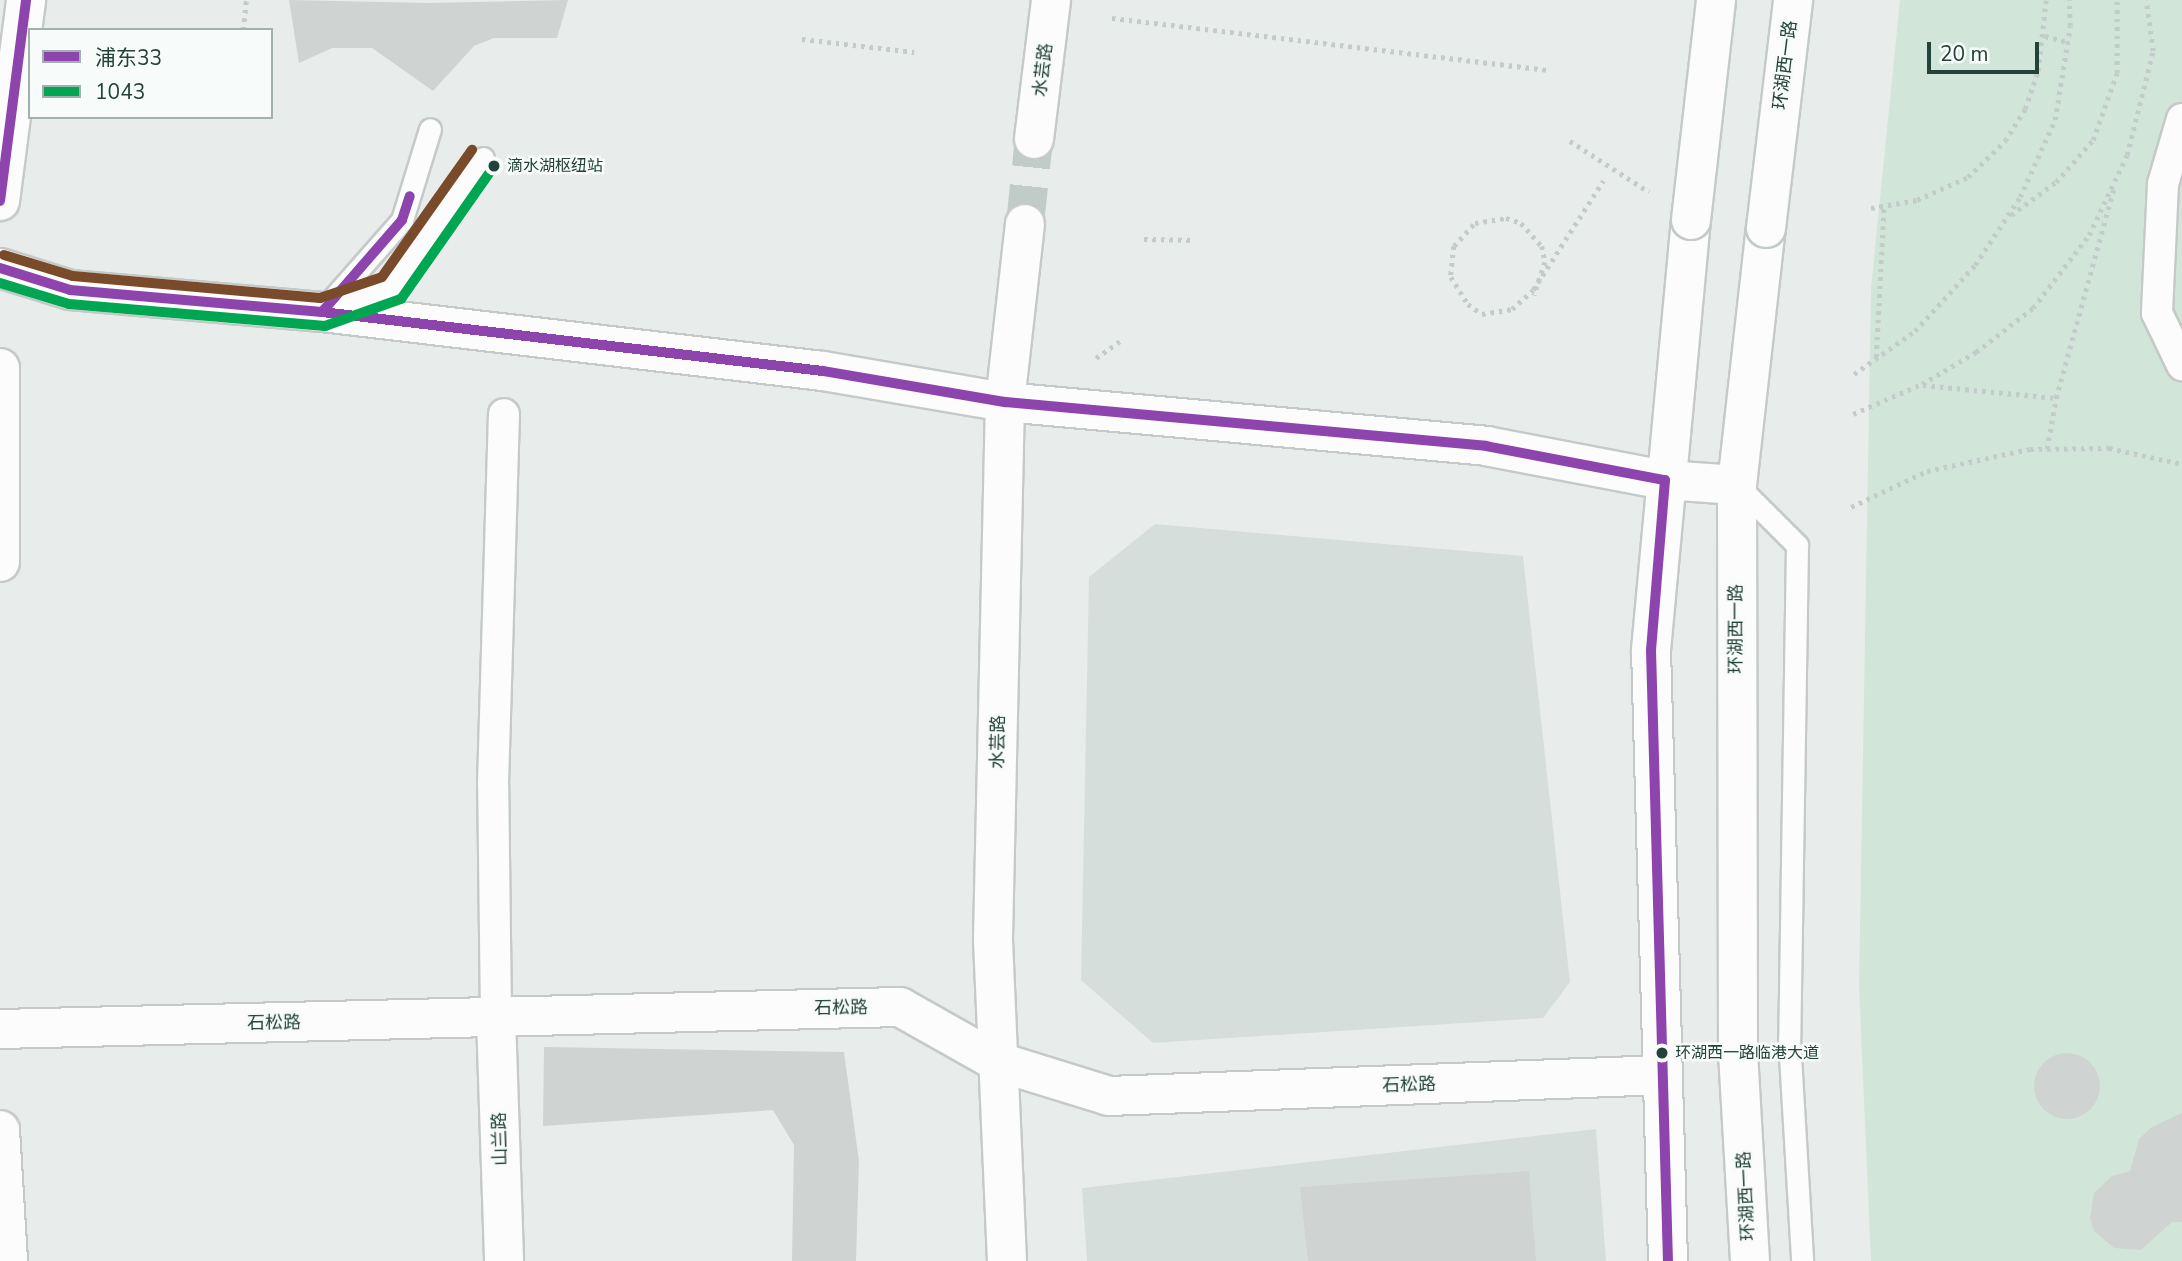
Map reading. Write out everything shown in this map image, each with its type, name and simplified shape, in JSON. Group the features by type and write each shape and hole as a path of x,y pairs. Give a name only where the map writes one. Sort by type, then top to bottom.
{"street":[{"path":"0,201 26,0"},
{"name":"水芸路","path":"1034,139 1051,0"},
{"path":"1668,1261 1651,650 1691,220 1716,0"},
{"name":"环湖西一路","path":"1750,1261 1738,1052 1737,485 1793,0"},
{"path":"2182,119 2163,184 2157,313 2182,365"},
{"name":"水芸路","path":"1007,1261 996,1061 1005,402 1025,224"},
{"path":"0,268 70,290 322,312 823,371 1005,402 1486,446 1665,480 1737,485"},
{"path":"0,369 0,562"},
{"path":"496,1017 495,691 504,414"},
{"name":"石松路","path":"0,1029 900,1007 996,1061 1109,1096 1662,1075"},
{"name":"山兰路","path":"496,1017 504,1261"},
{"path":"0,1129 8,1261"}],"lane":[{"path":"322,312 402,220 430,130"},
{"path":"322,312 391,289 483,158"},
{"path":"1737,485 1797,545 1789,1039 1802,1261"}],"path":[{"path":"243,28 246,0"},
{"path":"1871,208 1917,200 1968,177 2005,141 2025,109 2044,36 2046,0"},
{"path":"1854,374 1915,331 1975,265 2007,217 2055,120 2067,41 2069,0"},
{"path":"2007,217 2056,182 2093,140 2117,73 2117,0"},
{"path":"2047,449 2056,398 2153,51 2146,0"},
{"path":"1112,18 1547,70"},
{"path":"2044,36 2067,41"},
{"path":"802,39 914,52"},
{"path":"1570,141 1650,192"},
{"path":"1853,414 1922,384 2033,307 2088,235 2116,177"},
{"path":"1534,295 1545,262 1542,246 1521,223 1506,218 1475,223 1454,246 1451,276 1468,304 1482,314 1512,309 1532,290 1603,181"},
{"path":"1876,358 1884,206"},
{"path":"1144,239 1195,240"},
{"path":"1096,358 1120,341"},
{"path":"1922,384 2056,398"},
{"path":"1851,507 1927,471 2047,449 2109,448 2182,464"}],"shaded area":[{"path":"1155,524 1523,556 1570,982 1543,1018 1153,1043 1081,980 1089,577"},
{"path":"1596,1129 1606,1261 1087,1261 1082,1188"}],"green space":[{"path":"1900,0 2182,0 2182,1261 1871,1261 1859,986 1871,289"}],"building":[{"path":"289,0 430,3 568,0 557,38 494,38 474,46 433,91 372,48 332,48 299,63"},
{"path":"544,1047 844,1052 859,1161 856,1261 792,1261 794,1145 773,1110 543,1126"},
{"path":"2067,1053 2080,1056 2090,1063 2097,1073 2100,1086 2097,1099 2090,1109 2080,1116 2067,1119 2054,1116 2044,1109 2037,1099 2034,1086 2037,1073 2044,1063 2054,1056"},
{"path":"2182,1113 2182,1222 2172,1222 2141,1250 2114,1248 2094,1231 2090,1218 2094,1193 2112,1176 2130,1171 2139,1139 2152,1127"},
{"path":"1529,1171 1536,1261 1308,1261 1300,1187"}],"tunnel":[{"path":"1025,224 1034,139"}],"transit line":[{"name":"浦东33","path":"0,201 26,0"},
{"path":"4,255 73,276 320,298 382,277 472,150"},
{"name":"1043","path":"0,283 69,304 325,326 401,299 494,166"},
{"name":"浦东33","path":"322,312 402,220 410,196"},
{"name":"浦东33","path":"0,268 70,290 322,312 823,371 1005,402 1486,446 1665,480 1651,650 1668,1261"}],"place":[{"name":"滴水湖枢纽站","path":"494,166"},
{"name":"环湖西一路临港大道","path":"1662,1053"}]}
